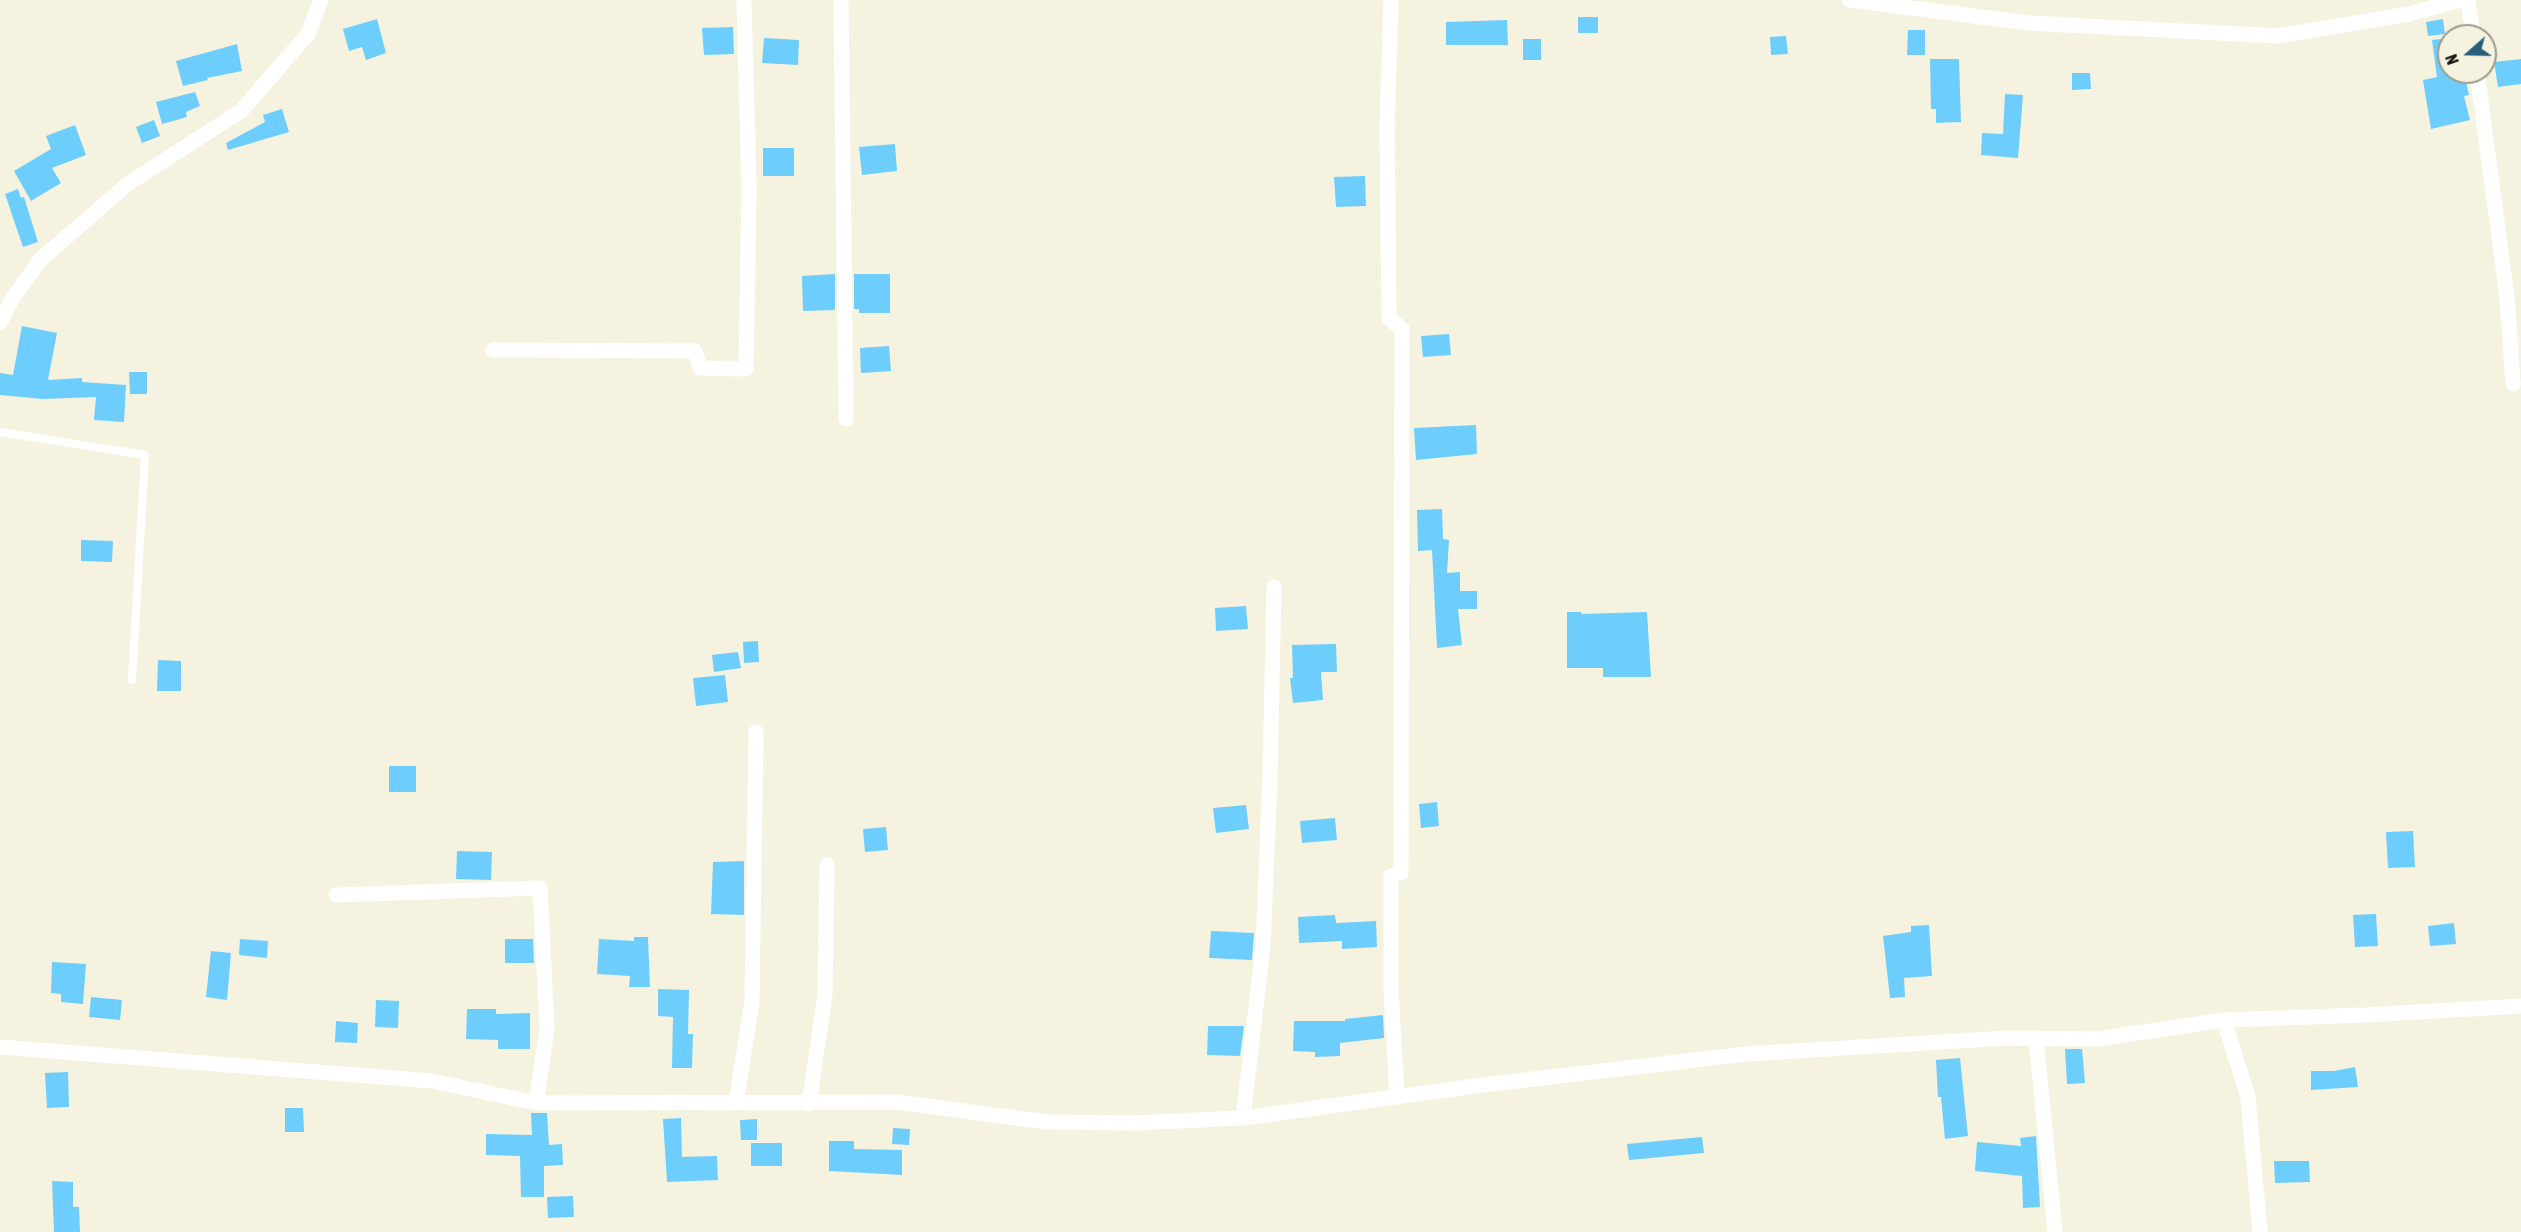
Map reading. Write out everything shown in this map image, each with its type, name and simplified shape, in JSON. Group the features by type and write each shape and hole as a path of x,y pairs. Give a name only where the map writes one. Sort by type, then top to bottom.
{"street":[{"path":"0,323 12,299 41,259 129,183 241,111 308,34 321,0"},
{"path":"493,350 695,351 700,368 746,369 749,189 744,0"},
{"path":"842,0 846,419"},
{"path":"1390,0 1387,127 1389,318 1402,330 1401,873 1392,876 1391,887 1391,991 1397,1096"},
{"path":"1850,0 2028,23 2279,36 2409,14 2460,0"},
{"path":"2468,0 2471,24"},
{"path":"2479,84 2506,297 2513,384"},
{"path":"1243,1118 1263,946 1270,778 1274,587"},
{"path":"736,1103 752,1001 756,732"},
{"path":"809,1104 825,995 827,865"},
{"path":"336,895 540,888 547,1029 536,1103"},
{"path":"0,1047 432,1082 536,1103 897,1102 1046,1122 1134,1124 1243,1118 1397,1096 1746,1054 2036,1038 2097,1039 2224,1020 2521,1006"},
{"path":"2224,1020 2248,1097 2260,1232"},
{"path":"2036,1038 2055,1232"}],"lane":[{"path":"0,432 145,454 132,680"}],"building":[{"path":"1578,17 1598,17 1598,33 1578,33"},
{"path":"377,19 386,53 366,60 362,47 349,51 343,29"},
{"path":"2443,19 2444,24 2437,24 2437,35 2428,36 2426,22"},
{"path":"1507,20 1508,45 1446,45 1446,22"},
{"path":"733,27 734,54 704,55 702,28"},
{"path":"1908,30 1925,30 1925,55 1907,55"},
{"path":"1786,36 1788,54 1771,55 1770,37"},
{"path":"764,38 799,40 798,65 762,63"},
{"path":"1523,39 1541,39 1541,60 1523,60"},
{"path":"2437,39 2437,77 2432,40"},
{"path":"237,44 242,71 207,78 208,80 183,86 176,61"},
{"path":"1930,59 1959,59 1961,122 1936,123 1936,109 1931,109"},
{"path":"2521,59 2521,84 2498,87 2497,62"},
{"path":"2072,73 2090,73 2091,89 2072,90"},
{"path":"2437,77 2437,84 2467,84 2469,95 2464,96 2470,120 2431,129 2423,80"},
{"path":"195,92 200,106 186,112 187,117 162,124 156,102"},
{"path":"2005,94 2023,95 2018,158 1981,155 1982,133 2003,134"},
{"path":"282,109 289,132 228,150 226,143 265,122 263,115"},
{"path":"154,120 160,136 142,143 136,127"},
{"path":"75,125 86,155 52,168 61,183 31,201 14,171 51,149 46,136"},
{"path":"895,144 897,171 862,175 859,147"},
{"path":"763,148 794,148 794,176 763,176"},
{"path":"1365,176 1366,206 1336,207 1334,177"},
{"path":"18,189 21,198 24,197 38,242 23,247 5,194"},
{"path":"835,274 835,310 803,311 802,276"},
{"path":"854,274 890,274 890,313 859,313 859,309 854,309"},
{"path":"22,326 57,333 48,380 82,378 82,382 126,385 124,422 94,420 96,397 43,399 0,395 0,373 13,375"},
{"path":"1449,334 1451,355 1423,357 1421,336"},
{"path":"889,346 891,371 861,373 860,348"},
{"path":"129,372 147,372 147,394 130,394"},
{"path":"1476,425 1477,454 1416,460 1414,428"},
{"path":"1442,509 1443,539 1449,540 1447,573 1460,572 1460,591 1477,591 1477,609 1458,609 1462,645 1437,648 1432,550 1418,551 1417,510"},
{"path":"81,540 113,541 112,562 81,561"},
{"path":"1246,606 1248,629 1216,631 1215,608"},
{"path":"1567,612 1581,612 1581,614 1647,612 1651,677 1603,677 1603,668 1567,668"},
{"path":"758,641 759,662 744,663 743,642"},
{"path":"1336,644 1337,672 1321,672 1323,700 1293,703 1290,678 1293,678 1292,645"},
{"path":"738,652 741,668 714,672 712,655"},
{"path":"158,660 181,661 181,691 157,691"},
{"path":"725,675 728,702 696,706 693,678"},
{"path":"389,766 416,766 416,792 389,792"},
{"path":"1437,802 1439,826 1421,828 1419,804"},
{"path":"1246,805 1249,829 1216,833 1213,808"},
{"path":"1335,818 1337,840 1302,843 1300,821"},
{"path":"886,827 888,850 865,852 863,829"},
{"path":"2413,831 2415,867 2388,868 2386,832"},
{"path":"457,851 492,852 491,880 456,879"},
{"path":"744,861 744,915 711,914 713,862"},
{"path":"2376,914 2378,946 2355,947 2353,915"},
{"path":"1335,915 1336,923 1376,921 1377,947 1342,949 1342,941 1299,943 1298,917"},
{"path":"2454,923 2456,944 2430,946 2428,926"},
{"path":"1929,925 1932,976 1904,978 1905,997 1890,998 1883,936 1911,932 1911,926"},
{"path":"1211,931 1254,933 1252,960 1209,958"},
{"path":"634,937 648,937 650,987 629,987 630,976 597,974 599,939 634,941"},
{"path":"240,939 268,941 267,958 239,955"},
{"path":"505,939 533,939 534,963 505,963"},
{"path":"211,951 231,953 227,1000 206,997"},
{"path":"52,962 86,964 83,1004 61,1002 61,994 51,993"},
{"path":"658,989 689,990 688,1034 693,1034 692,1068 672,1068 673,1017 658,1016"},
{"path":"91,997 122,1000 120,1020 89,1017"},
{"path":"376,1000 399,1001 398,1028 375,1027"},
{"path":"467,1009 496,1009 496,1014 530,1013 530,1049 498,1049 498,1040 466,1039"},
{"path":"1383,1015 1384,1038 1340,1043 1340,1056 1315,1057 1315,1052 1293,1051 1294,1021 1345,1021 1345,1019"},
{"path":"336,1021 358,1023 357,1043 335,1042"},
{"path":"1208,1026 1244,1026 1240,1056 1207,1055"},
{"path":"2065,1049 2082,1049 2085,1083 2067,1084"},
{"path":"1960,1058 1968,1136 1945,1139 1941,1097 1938,1097 1936,1060"},
{"path":"2355,1067 2358,1087 2311,1090 2311,1071 2334,1071"},
{"path":"68,1072 69,1107 47,1108 45,1073"},
{"path":"285,1108 303,1108 304,1132 285,1132"},
{"path":"531,1113 547,1113 549,1145 562,1144 563,1165 544,1166 544,1197 521,1197 520,1156 486,1155 486,1134 532,1135"},
{"path":"681,1118 682,1157 717,1156 718,1180 667,1182 663,1119"},
{"path":"757,1119 757,1140 741,1140 740,1120"},
{"path":"893,1128 910,1129 909,1145 892,1144"},
{"path":"2036,1136 2040,1207 2023,1208 2022,1176 1975,1171 1977,1142 2021,1146 2020,1138"},
{"path":"1702,1137 1704,1153 1629,1160 1627,1144"},
{"path":"829,1141 854,1141 854,1149 902,1150 902,1175 829,1171"},
{"path":"751,1143 782,1143 782,1166 751,1166"},
{"path":"2274,1161 2309,1161 2310,1182 2275,1183"},
{"path":"52,1181 73,1182 73,1207 79,1207 80,1232 54,1232"},
{"path":"573,1196 574,1217 548,1218 547,1197"}]}
